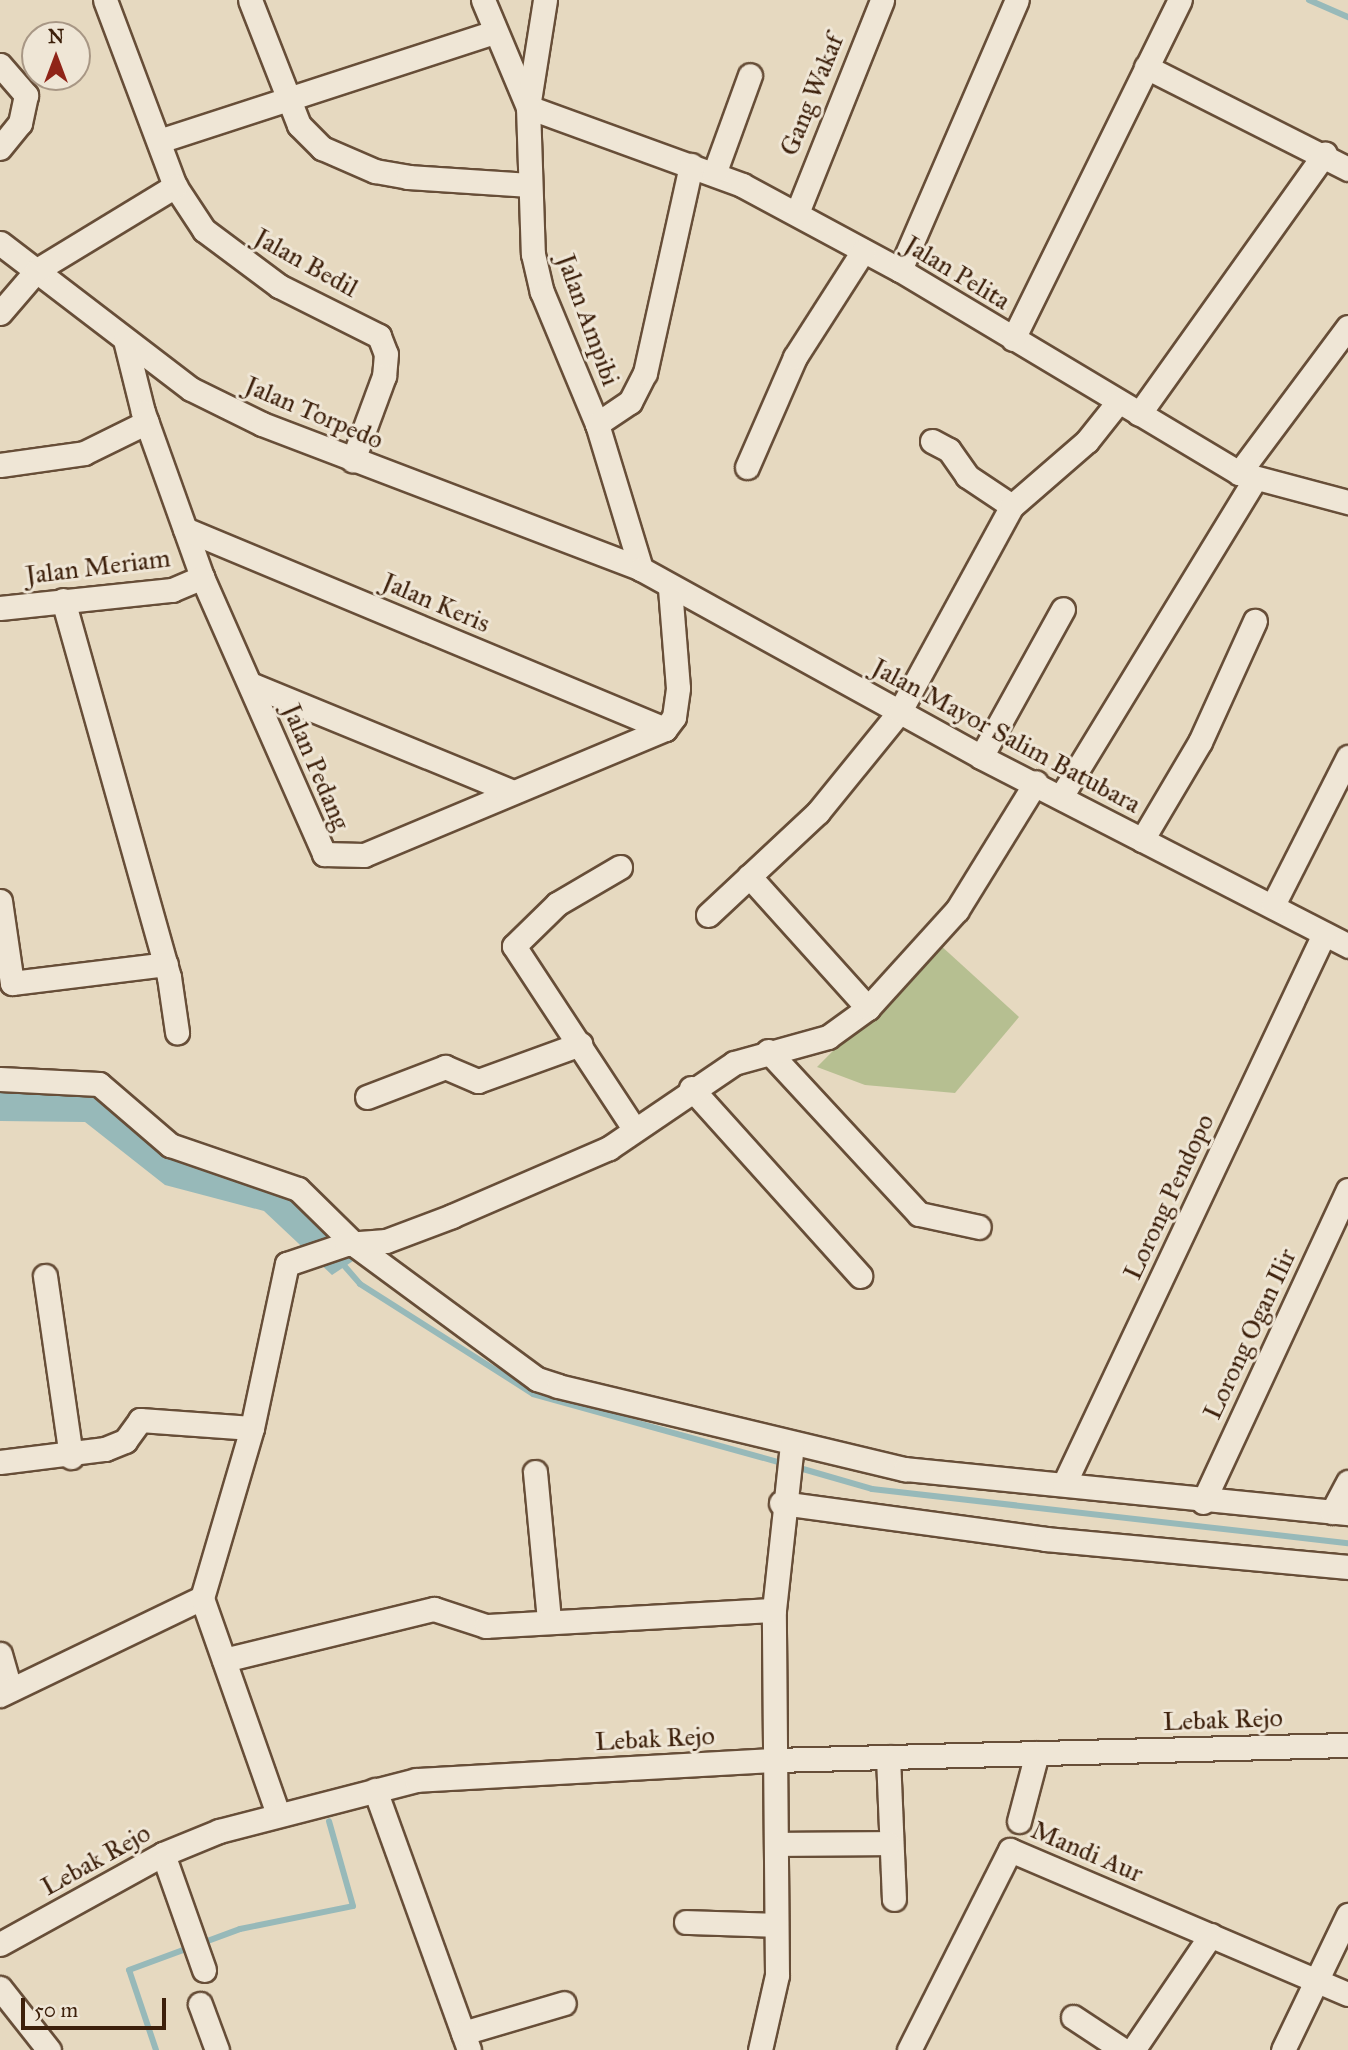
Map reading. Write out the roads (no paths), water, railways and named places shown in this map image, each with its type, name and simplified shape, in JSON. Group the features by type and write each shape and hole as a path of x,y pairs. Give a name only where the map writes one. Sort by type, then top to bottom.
{"street":[{"name":"Jalan Bedil","path":"105,0 175,186 204,230 243,263 379,336 386,354 384,376 353,460"},
{"path":"250,0 308,138 347,161 408,177 530,185"},
{"path":"483,0 528,107"},
{"name":"Jalan Ampibi","path":"545,0 528,107 530,185 542,292 597,424 641,569"},
{"name":"Gang Wakaf","path":"797,213 882,0"},
{"path":"900,270 1017,0"},
{"path":"1013,339 1180,0"},
{"path":"159,141 495,32"},
{"path":"0,65 22,84 26,104 0,148"},
{"path":"1146,67 1325,153 1348,169"},
{"path":"714,174 750,75"},
{"name":"Jalan Pelita","path":"528,107 714,174 797,213 900,270 1246,477 1348,502"},
{"path":"1139,414 1325,153"},
{"path":"597,424 630,402 645,373 691,165"},
{"path":"0,313 37,270 175,186"},
{"name":"Jalan Torpedo","path":"0,243 191,389 353,460 641,569"},
{"path":"747,467 795,357 863,251"},
{"path":"1062,795 1246,477 1348,327"},
{"name":"Jalan Pedang","path":"125,340 146,422 202,578 324,854 364,855 665,729"},
{"path":"708,915 818,812 900,711 1012,506 1087,441 1118,402"},
{"path":"0,465 84,453 146,422"},
{"path":"932,441 949,450 967,476 1012,506"},
{"name":"Jalan Keris","path":"185,529 665,729"},
{"name":"Jalan Mayor Salim Batubara","path":"641,569 670,588 981,757 1062,795 1142,840 1273,905 1348,946"},
{"name":"Jalan Meriam","path":"0,608 172,590 202,578"},
{"path":"665,729 674,717 678,688 670,588"},
{"path":"63,600 166,964 177,1032"},
{"path":"981,757 1063,609"},
{"path":"1142,840 1200,742 1255,621"},
{"path":"250,684 513,792"},
{"path":"1273,905 1348,757"},
{"path":"278,1814 202,1598 252,1428 283,1275 293,1258 351,1245 452,1216 609,1148 691,1088 768,1051 828,1037 869,1008 957,910 1036,782"},
{"path":"621,867 557,904 514,946 634,1129"},
{"path":"749,876 869,1008"},
{"path":"0,901 8,990 166,964"},
{"name":"Lorong Pendopo","path":"1064,1484 1324,934"},
{"path":"367,1097 444,1067 478,1082 580,1044"},
{"path":"768,1051 919,1213 979,1227"},
{"path":"0,1079 99,1084 170,1145 298,1189 351,1245 537,1378 792,1447 905,1469 1064,1484 1203,1503 1340,1512 1348,1482"},
{"path":"691,1088 860,1276"},
{"name":"Lorong Ogan Ilir","path":"1203,1503 1348,1190"},
{"path":"45,1276 71,1457"},
{"path":"0,1462 71,1457 117,1446 140,1420 252,1428"},
{"path":"760,2050 777,1975 779,1844 774,1760 774,1610 782,1495 792,1447"},
{"path":"535,1472 549,1619"},
{"path":"782,1495 1046,1539 1348,1567"},
{"path":"0,1654 5,1692 202,1598"},
{"path":"224,1660 434,1609 481,1626 549,1619 774,1610"},
{"name":"Lebak Rejo","path":"0,1944 163,1854 278,1814 416,1780 774,1760 1348,1745"},
{"path":"1019,1822 1037,1753"},
{"path":"888,1757 894,1899"},
{"path":"375,1790 466,2042 564,2003"},
{"path":"779,1844 888,1843"},
{"name":"Mandi Aur","path":"909,2050 1010,1850 1348,1994"},
{"path":"163,1854 199,1954"},
{"path":"1283,2050 1348,1915"},
{"path":"686,1922 776,1925"},
{"path":"1133,2050 1211,1935"},
{"path":"0,1989 48,2050"},
{"path":"200,2004 217,2050"},
{"path":"1073,2017 1123,2050"}],"water":[{"path":"0,1084 109,1094 138,1129 293,1191 356,1259 332,1275 264,1211 165,1185 85,1122 0,1121"}],"waterway":[{"path":"1309,0 1348,17"},
{"path":"341,1262 360,1284 533,1394 785,1464"},
{"path":"796,1467 872,1489 1348,1543"},
{"path":"156,2050 129,1970 240,1929 353,1906 329,1821"}]}
